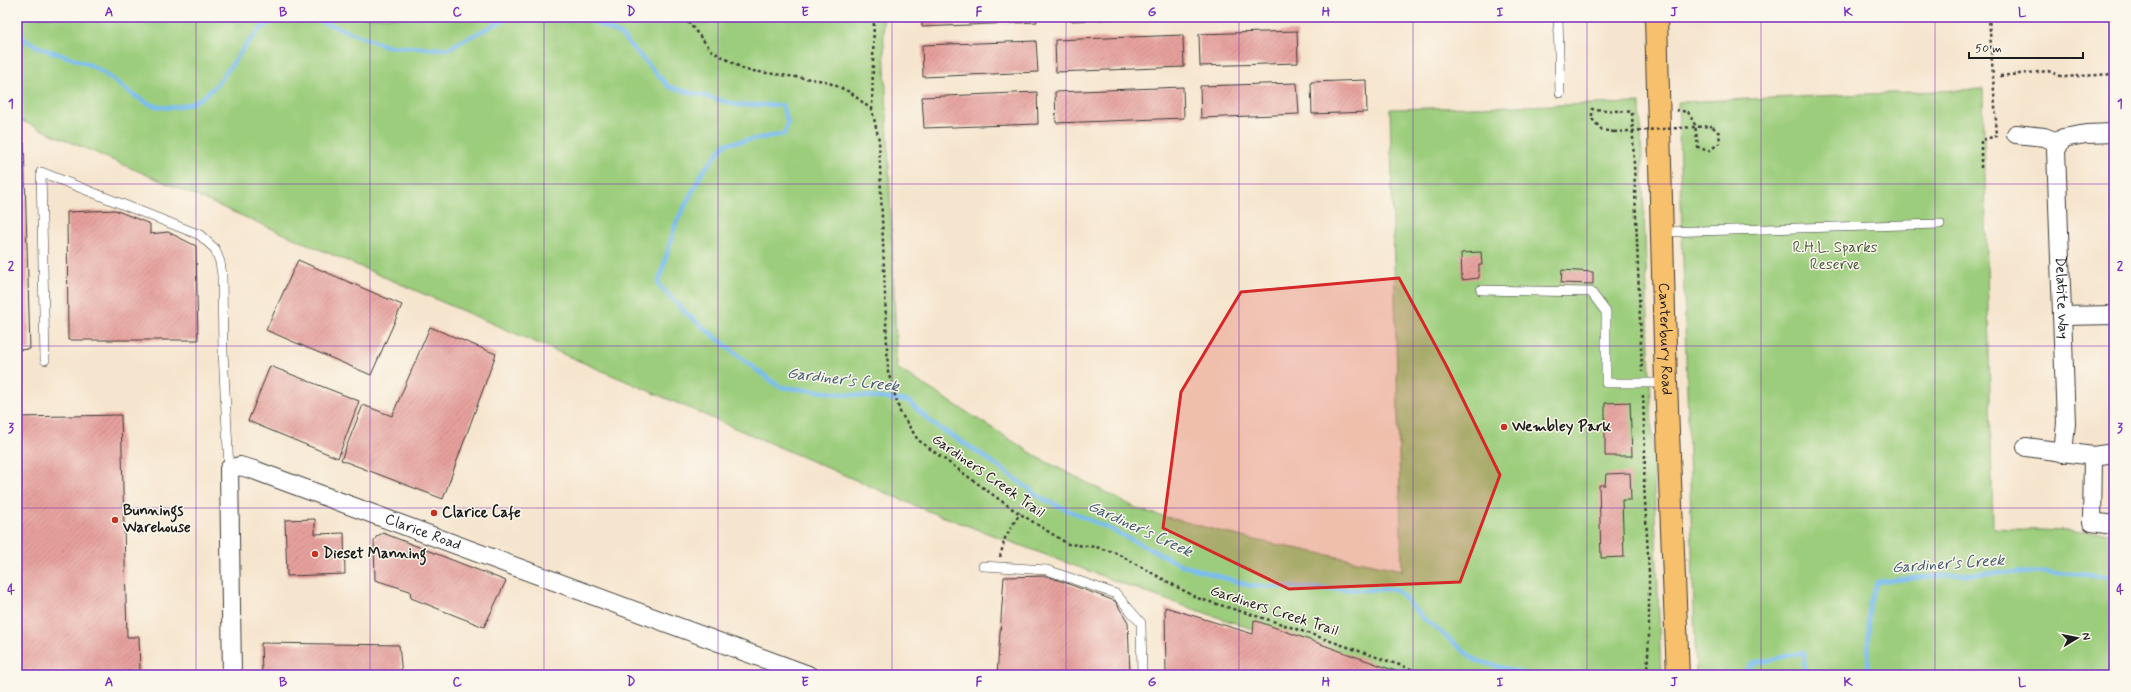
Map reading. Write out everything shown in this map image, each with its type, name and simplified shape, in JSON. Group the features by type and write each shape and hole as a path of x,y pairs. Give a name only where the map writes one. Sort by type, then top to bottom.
{"main road":[{"name":"Canterbury Road","path":"1656,17 1666,382 1677,670"}],"street":[{"path":"2016,134 2044,137 2060,143 2064,138 2086,134 2114,133"},
{"name":"Delatite Way","path":"2060,143 2056,150 2066,423 2063,453"},
{"path":"2062,316 2114,315"},
{"path":"2026,447 2093,456 2114,453"},
{"path":"2093,456 2092,522 2114,525"},
{"name":"Clarice Road","path":"229,469 240,466 254,470 808,675"},
{"path":"229,469 232,675"}],"lane":[{"path":"1558,17 1560,93"},
{"path":"45,360 41,172 200,235 215,249 220,262 222,275 223,352 229,469"},
{"path":"1662,232 1940,224"},
{"path":"1481,290 1591,292 1606,312 1606,383 1666,382"},
{"path":"983,566 1047,570 1116,594 1141,623 1142,675"}],"path":[{"path":"684,17 712,51 745,70 825,81 850,92 872,110"},
{"name":"Gardiners Creek Trail","path":"874,17 872,110 879,140 888,372 900,412 918,440 952,466 1068,544 1096,547 1116,553 1197,598 1276,622 1428,675"},
{"path":"1981,168 1980,140 1997,136 1989,17"},
{"path":"2000,76 2048,71 2063,77 2114,74"},
{"path":"1647,675 1649,635 1649,573 1644,483 1645,454 1643,382 1632,112 1592,109 1592,119 1602,130 1614,132 1712,126 1719,133 1720,143 1708,151 1698,147 1695,125 1688,112 1659,106"},
{"path":"1002,547 1005,538 1020,513"}],"highlighted area":[{"path":"1399,278 1447,367 1500,475 1460,582 1289,589 1163,528 1181,392 1241,292"}],"green space":[{"path":"17,17 883,17 897,368 1041,459 1140,510 1250,539 1402,570 1390,109 1640,103 1661,675 1388,675 1161,598 923,509 17,119"},
{"name":"R.H.L. Sparks Reserve","path":"1983,89 1993,528 2114,533 2114,675 1696,675 1678,102"}],"building":[{"path":"922,17 1036,17 1037,22 922,27"},
{"path":"1070,17 1145,17 1145,18 1070,21"},
{"path":"1297,31 1298,63 1200,66 1199,34"},
{"path":"1183,35 1184,67 1056,72 1055,40"},
{"path":"1036,41 1038,72 923,77 922,45"},
{"path":"1366,80 1367,112 1312,114 1311,82"},
{"path":"1297,83 1299,114 1201,118 1200,86"},
{"path":"1183,87 1184,118 1056,123 1055,92"},
{"path":"1037,92 1038,124 924,128 922,97"},
{"path":"17,140 24,143 30,349 17,350"},
{"path":"115,210 150,224 150,234 168,232 196,246 198,340 68,340 67,212"},
{"path":"1481,252 1482,265 1479,265 1479,278 1462,280 1461,253"},
{"path":"298,260 402,305 371,375 266,330"},
{"path":"1562,270 1593,272 1593,284 1561,283"},
{"path":"430,327 496,354 443,499 341,460 363,405 392,416"},
{"path":"270,366 359,401 338,458 248,421"},
{"path":"1630,402 1632,456 1605,456 1605,403"},
{"path":"121,415 127,637 139,637 140,671 128,671 128,675 17,675 17,417"},
{"path":"1630,473 1631,500 1622,500 1624,557 1601,558 1599,485 1605,485 1606,474"},
{"name":"Dieset Manning","path":"315,519 315,534 344,533 345,574 287,576 285,520"},
{"path":"383,533 506,581 484,627 411,598 410,591 375,580 374,541 377,536"},
{"path":"1047,576 1115,601 1128,622 1130,675 997,675 1004,577"},
{"path":"1165,607 1253,634 1254,620 1401,673 1401,675 1166,675"},
{"path":"261,643 399,645 402,675 262,675"}],"waterway":[{"path":"17,33 26,40 46,50 86,63 96,68 145,102 158,107 170,108 194,102 208,93 220,81 252,37 265,25 281,17"},
{"name":"Gardiner's Creek","path":"305,17 312,18 386,46 447,49 509,17"},
{"name":"Gardiner's Creek","path":"583,17 620,34 669,87 739,105 782,105 788,123 784,134 725,144 702,173 676,223 658,284 687,314 750,365 780,387 908,401 933,424 978,452 1043,499 1106,527 1182,565 1251,586 1361,590 1396,589 1422,617 1475,660 1528,675"},
{"name":"Gardiner's Creek","path":"1868,675 1869,605 1877,582 1936,576 2025,572 2114,577"},
{"name":"Gardiner's Creek","path":"1740,675 1752,664 1804,652 1804,675"}],"place":[{"name":"Wembley Park","path":"1504,427"},
{"name":"Clarice Cafe","path":"434,513"},
{"name":"Bunnings Warehouse","path":"115,520"},
{"name":"Dieset Manning","path":"315,554"}]}
